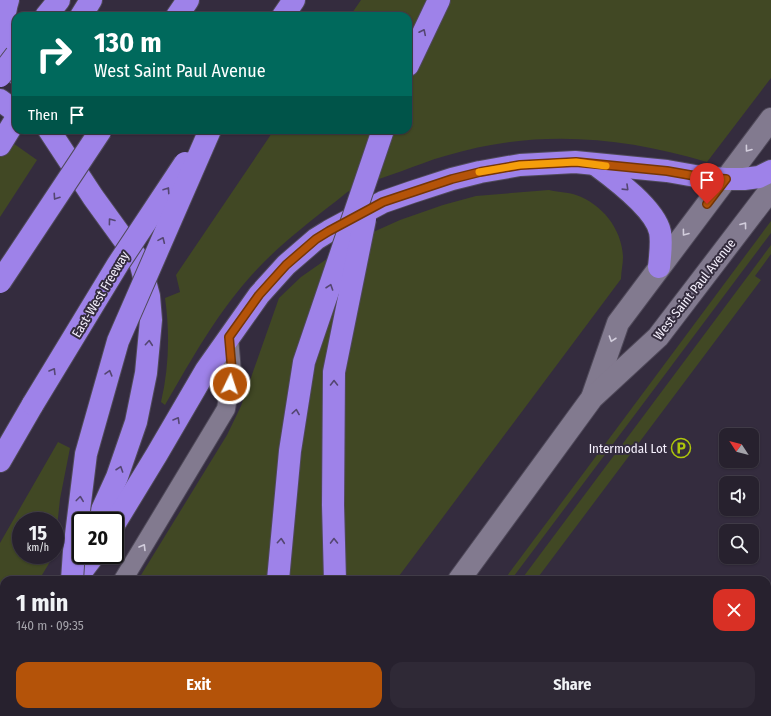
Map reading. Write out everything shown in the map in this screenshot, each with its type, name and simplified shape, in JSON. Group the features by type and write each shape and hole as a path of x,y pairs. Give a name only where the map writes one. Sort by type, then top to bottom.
{"highway":[{"path":"8,0 4,33 12,66"},
{"path":"49,12 59,0"},
{"path":"84,12 91,0"},
{"path":"180,12 188,0"},
{"path":"286,12 294,0"},
{"path":"412,57 439,0"},
{"path":"0,76 12,60"},
{"path":"0,100 12,109"},
{"path":"0,145 12,126"},
{"path":"0,282 98,134"},
{"name":"East-West Freeway","path":"0,461 118,264 204,134"},
{"path":"72,576 86,454 118,341 208,134"},
{"path":"278,576 290,451 304,362 383,134"},
{"path":"335,576 333,505 334,372 383,134"},
{"path":"54,138 93,197 140,262 149,296 151,320 146,373 136,422 117,477 101,512"},
{"path":"122,512 206,370 259,295 286,265 316,239 383,202 452,179 520,165 576,162 667,171 701,177 726,179 744,179 759,176 771,171"},
{"path":"595,165 621,184 637,199 655,221 660,233 659,267"},
{"path":"70,576 76,564"},
{"path":"78,576 87,564"}],"street":[{"name":"West Saint Paul Avenue","path":"592,398 618,323 771,119"},
{"name":"West Saint Paul Avenue","path":"462,576 592,398 658,338 771,189"}],"lane":[{"path":"125,576 226,409 232,372 229,337"}],"green space":[{"path":"361,0 771,0 771,78 707,162 641,146 576,139 544,139 478,147 428,161 352,189 288,240 249,278 210,330 165,405 161,402 166,376 168,350 168,324 165,298 180,292 176,275 271,134 412,134 412,12 353,12"},
{"path":"0,134 37,160 0,217"},
{"path":"549,190 573,194 585,199 602,211 615,227 622,247 623,257 621,279 399,576 140,576 227,435 241,406 279,298 301,277 351,242 400,220 443,205 476,196"},
{"path":"771,221 771,233 514,576 507,576"},
{"path":"771,245 771,254 755,276 761,280 539,576 524,576"},
{"path":"58,442 70,448 59,512 18,512"},
{"path":"12,522 12,564 49,564 41,576 0,576 0,543"}],"slow traffic":[{"path":"479,172 520,165 576,162 606,166"}],"place":[{"name":"Intermodal Lot","path":"681,448"}],"route":[{"path":"230,384 232,372 229,337 259,295 286,265 316,239 383,202 452,179 480,172 520,165 576,162 667,171 701,177 726,179 707,204"}]}
